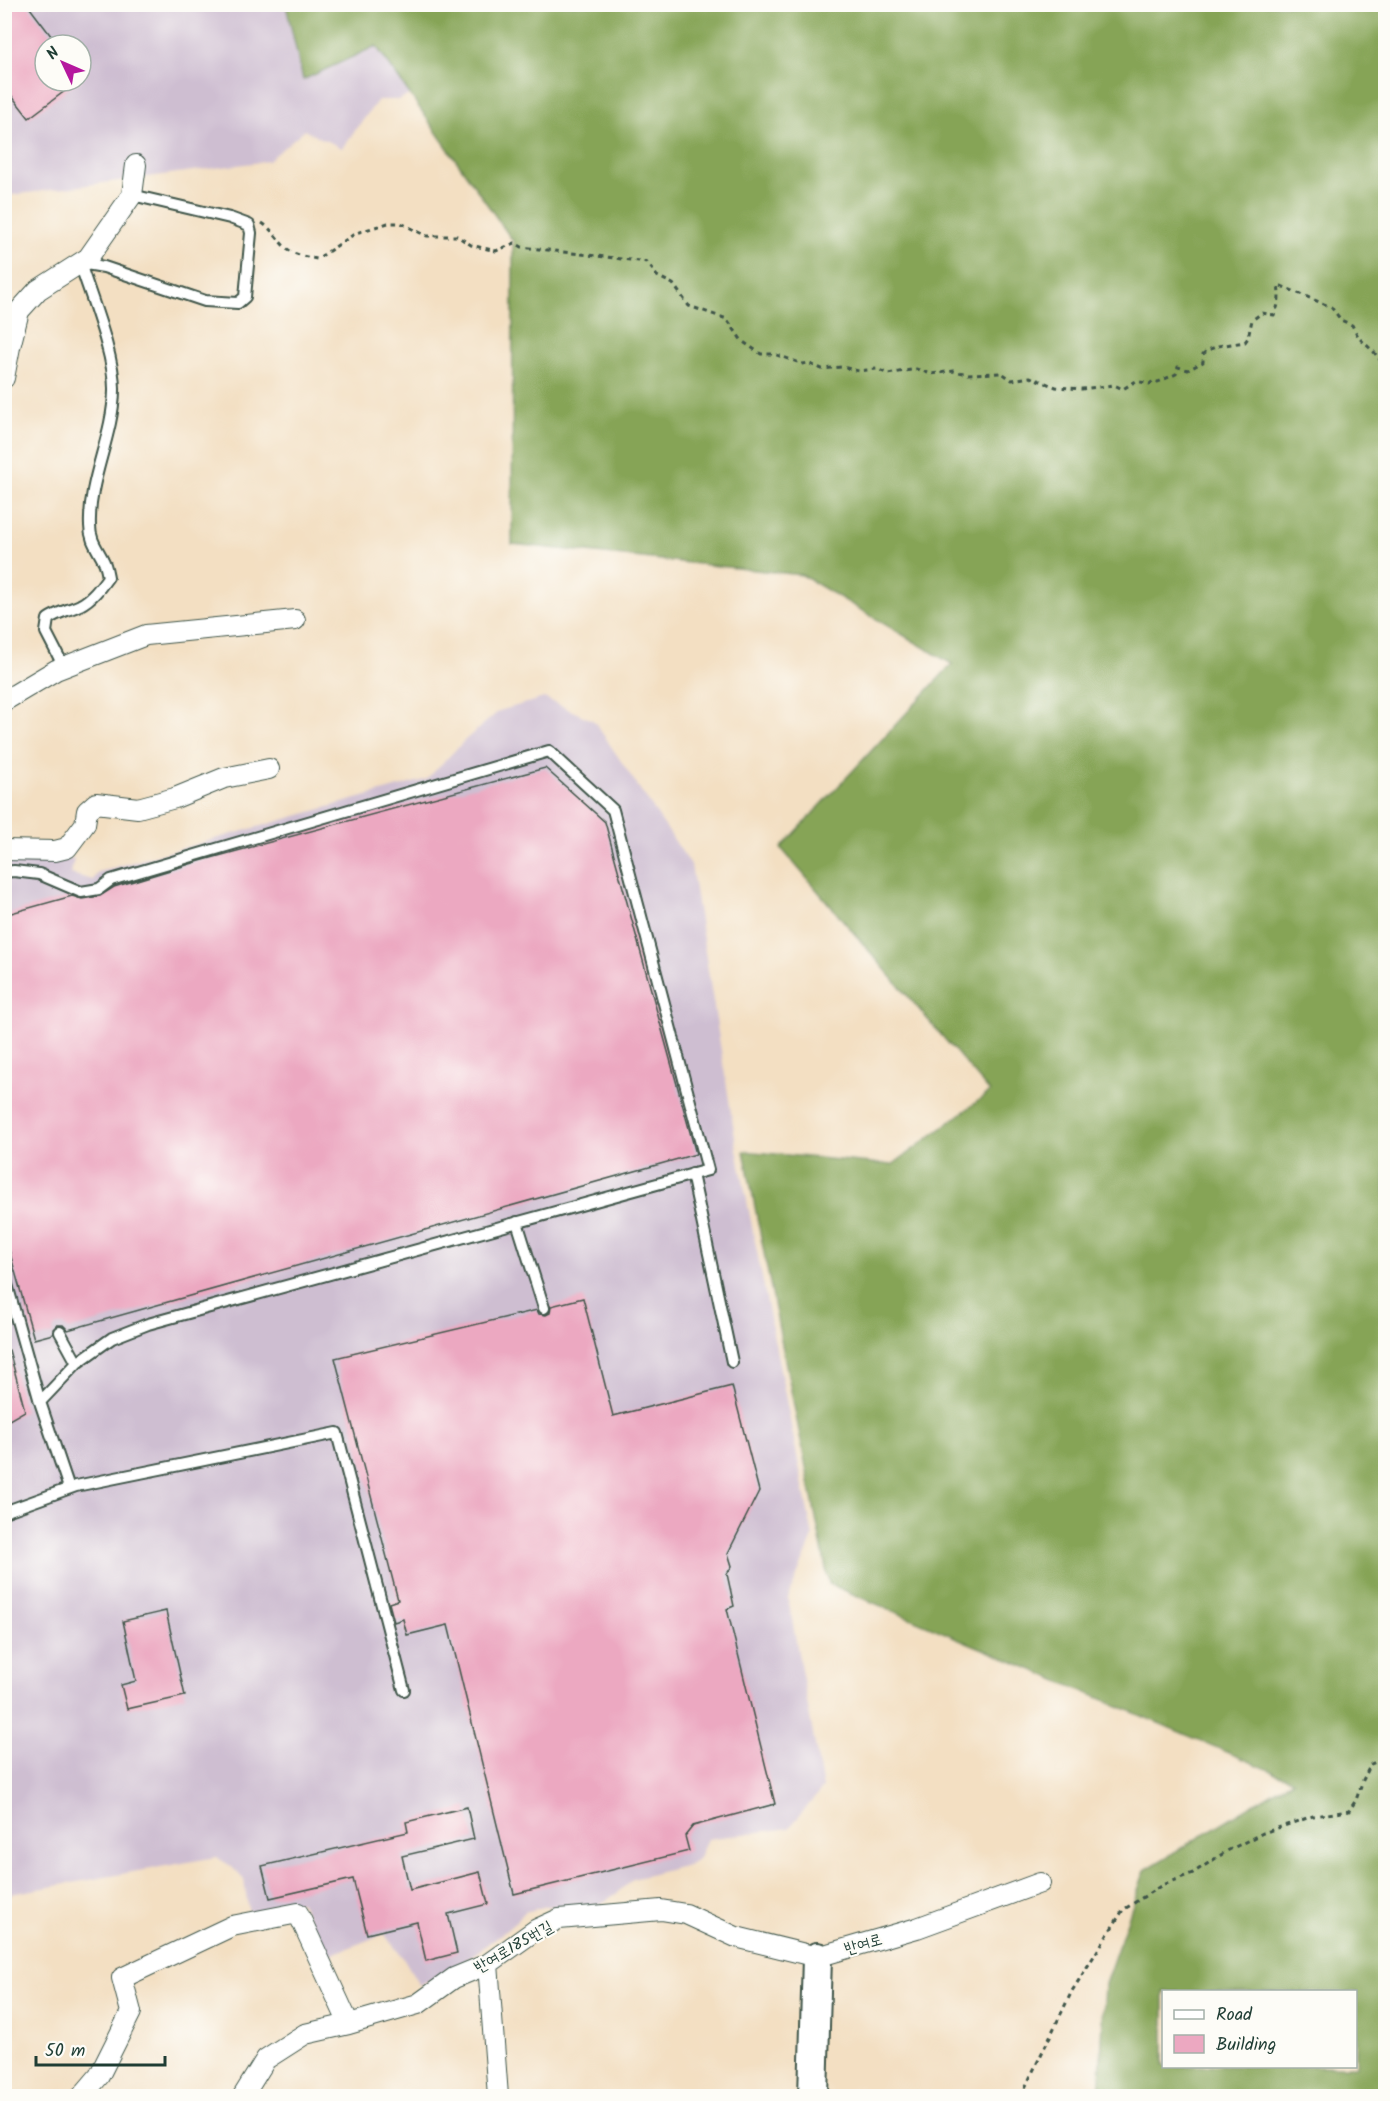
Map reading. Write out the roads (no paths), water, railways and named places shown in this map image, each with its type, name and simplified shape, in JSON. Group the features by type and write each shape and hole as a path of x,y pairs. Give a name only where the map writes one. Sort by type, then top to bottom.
{"street":[{"path":"4,378 19,311 38,290 88,258 132,195 136,165"},
{"path":"4,700 64,667 146,635 295,620"},
{"path":"4,850 55,851 67,848 85,824 87,811 96,803 138,808 175,798 224,778 268,769"},
{"name":"반여로","path":"817,1957 917,1928 1041,1883"},
{"name":"반여로185번길","path":"245,2096 266,2059 305,2034 418,2004 454,1978 488,1964 537,1929 559,1919 661,1910 686,1914 736,1936 817,1957"},
{"path":"82,2097 99,2076 131,2012 122,1978 232,1926 298,1913 349,2024"},
{"path":"813,2097 817,1957"},
{"path":"488,1964 498,2097"}],"lane":[{"path":"64,667 46,632 48,620 57,613 81,604 94,595 108,577 104,561 92,542 90,526 94,487 114,390 111,364 80,263 104,267 205,301 238,303 244,297 251,234 249,225 132,195"},
{"path":"4,872 39,874 81,892 99,889 111,880 549,751 613,810 708,1170 148,1324 112,1338 77,1363 40,1402"},
{"path":"692,1174 732,1362"},
{"path":"517,1222 544,1308"},
{"path":"4,1274 40,1402 69,1488"},
{"path":"60,1332 77,1363"},
{"path":"4,1512 69,1488 337,1433 404,1690"}]}
